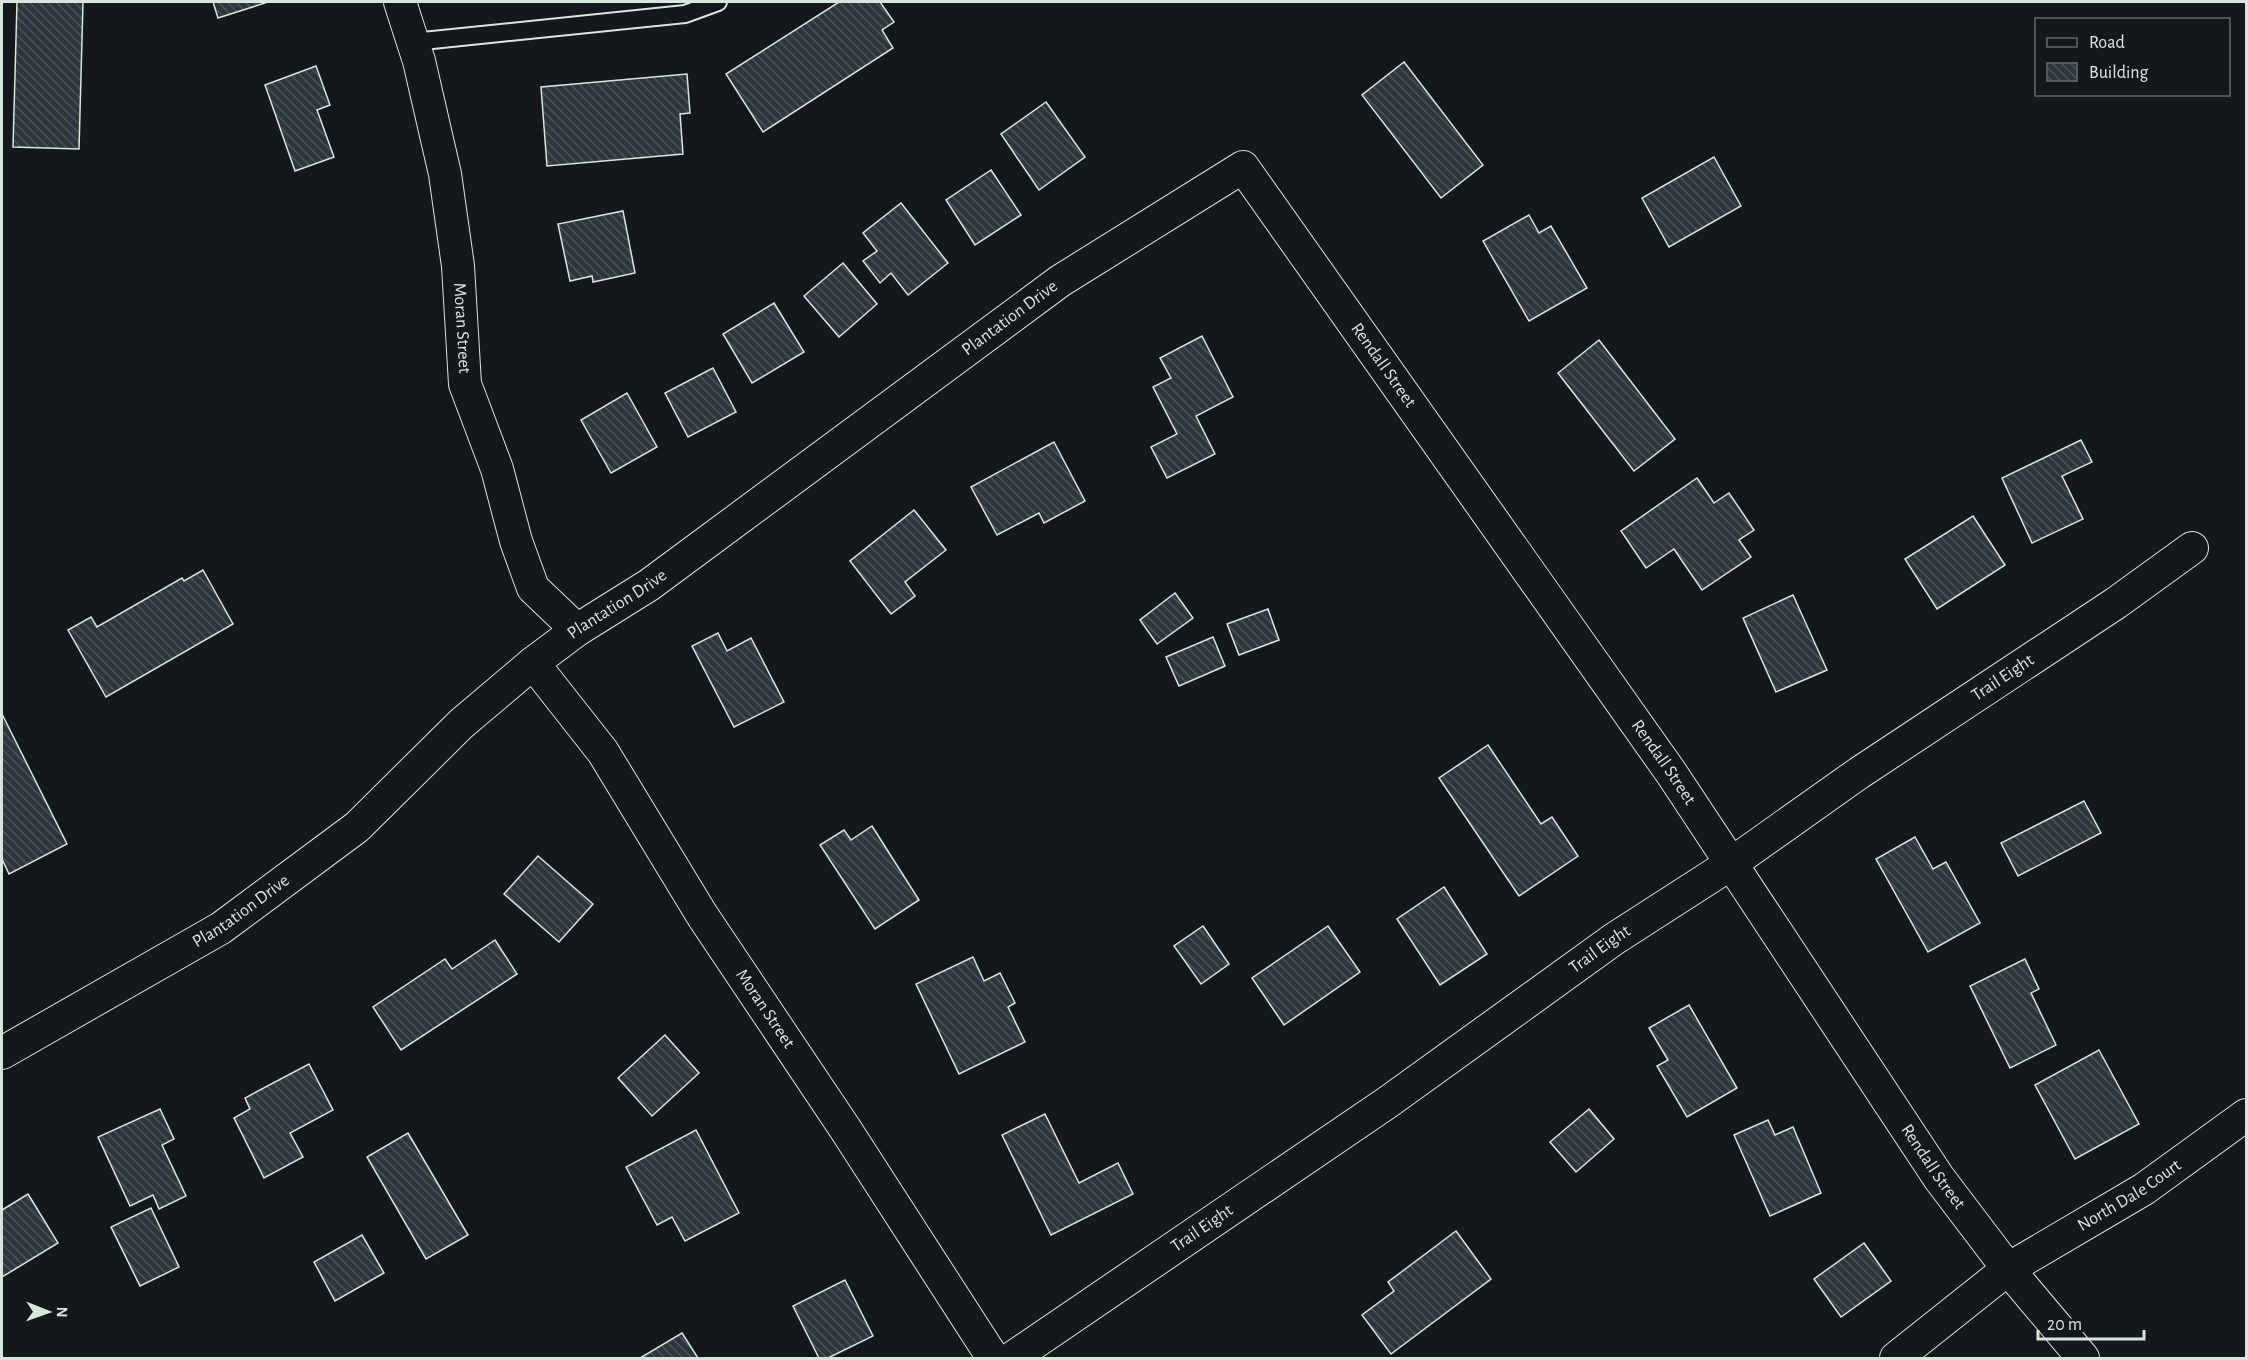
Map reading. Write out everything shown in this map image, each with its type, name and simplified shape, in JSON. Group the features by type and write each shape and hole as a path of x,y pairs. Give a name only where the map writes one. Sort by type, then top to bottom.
{"street":[{"name":"Moran Street","path":"400,2 413,42 445,174 458,266 465,384 497,469 516,541 533,588 577,630"},
{"name":"Plantation Drive","path":"2,1053 221,928 357,827 461,724 533,663 577,630 649,585 1060,281 1243,167"},
{"name":"Rendall Street","path":"1243,167 1527,567 1732,863 1939,1178 2008,1269 2083,1359"},
{"name":"Trail Eight","path":"1012,1359 1388,1102 1614,939 1732,863 1859,773 2116,603 2192,548"},
{"name":"Moran Street","path":"533,663 603,752 702,915 846,1130 993,1359"},
{"name":"North Dale Court","path":"1896,1359 2008,1269 2144,1189 2247,1115"}],"lane":[{"path":"413,42 686,14 718,2"}],"building":[{"path":"17,2 83,2 79,149 13,147"},
{"path":"213,2 268,2 218,18"},
{"path":"839,2 880,2 894,22 882,30 893,48 763,132 726,74"},
{"path":"1404,62 1483,165 1441,198 1362,95"},
{"path":"316,66 330,105 317,110 334,157 295,171 265,85"},
{"path":"687,74 690,113 680,114 683,154 547,166 541,87"},
{"path":"1046,102 1085,157 1039,190 1001,134"},
{"path":"1714,157 1741,206 1669,247 1642,198"},
{"path":"991,170 1021,215 975,245 946,200"},
{"path":"901,203 948,263 908,295 891,273 880,283 863,261 877,251 863,233"},
{"path":"623,211 635,273 593,282 592,276 570,281 558,224"},
{"path":"1529,215 1539,233 1551,226 1587,288 1529,321 1483,241"},
{"path":"843,263 877,304 839,337 804,296"},
{"path":"774,303 804,352 752,383 723,334"},
{"path":"1202,336 1233,397 1196,416 1215,454 1167,478 1151,447 1177,434 1153,387 1171,378 1160,358"},
{"path":"1599,340 1675,439 1634,471 1558,373"},
{"path":"713,368 736,412 688,437 665,393"},
{"path":"627,393 657,447 611,473 581,420"},
{"path":"2081,440 2092,462 2062,476 2083,519 2032,543 2002,478"},
{"path":"1054,442 1085,501 1044,523 1039,513 997,535 971,487"},
{"path":"1697,478 1714,503 1729,493 1754,530 1739,540 1751,557 1702,590 1674,549 1646,568 1621,531"},
{"path":"914,510 946,550 905,582 915,596 891,614 850,561"},
{"path":"1973,516 2005,565 1937,609 1905,559"},
{"path":"203,570 233,624 106,697 68,630 91,617 97,627 182,578 184,581"},
{"path":"1175,593 1193,618 1157,644 1140,620"},
{"path":"1793,595 1827,670 1776,692 1743,618"},
{"path":"1268,609 1279,640 1239,655 1227,624"},
{"path":"718,633 727,651 751,638 784,702 734,727 692,646"},
{"path":"1213,637 1225,666 1179,686 1166,657"},
{"path":"2,714 67,844 9,874 2,859"},
{"path":"1488,745 1541,824 1552,817 1578,856 1519,896 1439,778"},
{"path":"2084,801 2101,833 2018,876 2001,843"},
{"path":"872,826 919,900 875,929 820,845 844,830 851,840"},
{"path":"1915,837 1933,869 1946,862 1980,923 1928,952 1876,859"},
{"path":"538,856 593,904 559,942 504,894"},
{"path":"1444,887 1487,954 1440,985 1397,919"},
{"path":"1203,926 1229,964 1201,984 1174,946"},
{"path":"1328,926 1360,972 1284,1025 1252,978"},
{"path":"495,940 517,974 401,1050 373,1007 445,959 452,969"},
{"path":"973,957 984,981 1000,973 1015,1003 1008,1007 1025,1042 959,1074 916,984"},
{"path":"2025,959 2039,989 2031,993 2056,1045 2010,1068 1970,986"},
{"path":"1689,1005 1737,1088 1687,1117 1657,1066 1668,1060 1649,1028"},
{"path":"665,1035 699,1073 652,1116 618,1078"},
{"path":"2099,1050 2139,1124 2075,1159 2035,1085"},
{"path":"309,1064 333,1110 290,1133 303,1157 264,1178 234,1118 250,1109 245,1098"},
{"path":"160,1109 174,1139 162,1145 186,1196 159,1209 153,1195 130,1206 98,1137"},
{"path":"1589,1109 1614,1139 1576,1172 1550,1142"},
{"path":"1045,1114 1079,1183 1118,1163 1133,1194 1051,1235 1002,1135"},
{"path":"1768,1120 1775,1135 1793,1127 1821,1193 1770,1216 1734,1135"},
{"path":"696,1130 739,1213 685,1241 672,1217 657,1225 626,1167"},
{"path":"408,1133 468,1235 426,1259 367,1157"},
{"path":"28,1194 58,1243 2,1277 2,1210"},
{"path":"151,1208 179,1267 140,1286 111,1227"},
{"path":"1456,1231 1491,1279 1391,1354 1362,1315 1394,1291 1388,1282"},
{"path":"362,1235 384,1273 335,1301 314,1262"},
{"path":"1864,1243 1891,1281 1841,1317 1814,1279"},
{"path":"845,1280 873,1336 828,1358 819,1358 793,1306"},
{"path":"682,1333 698,1358 640,1358"}]}
